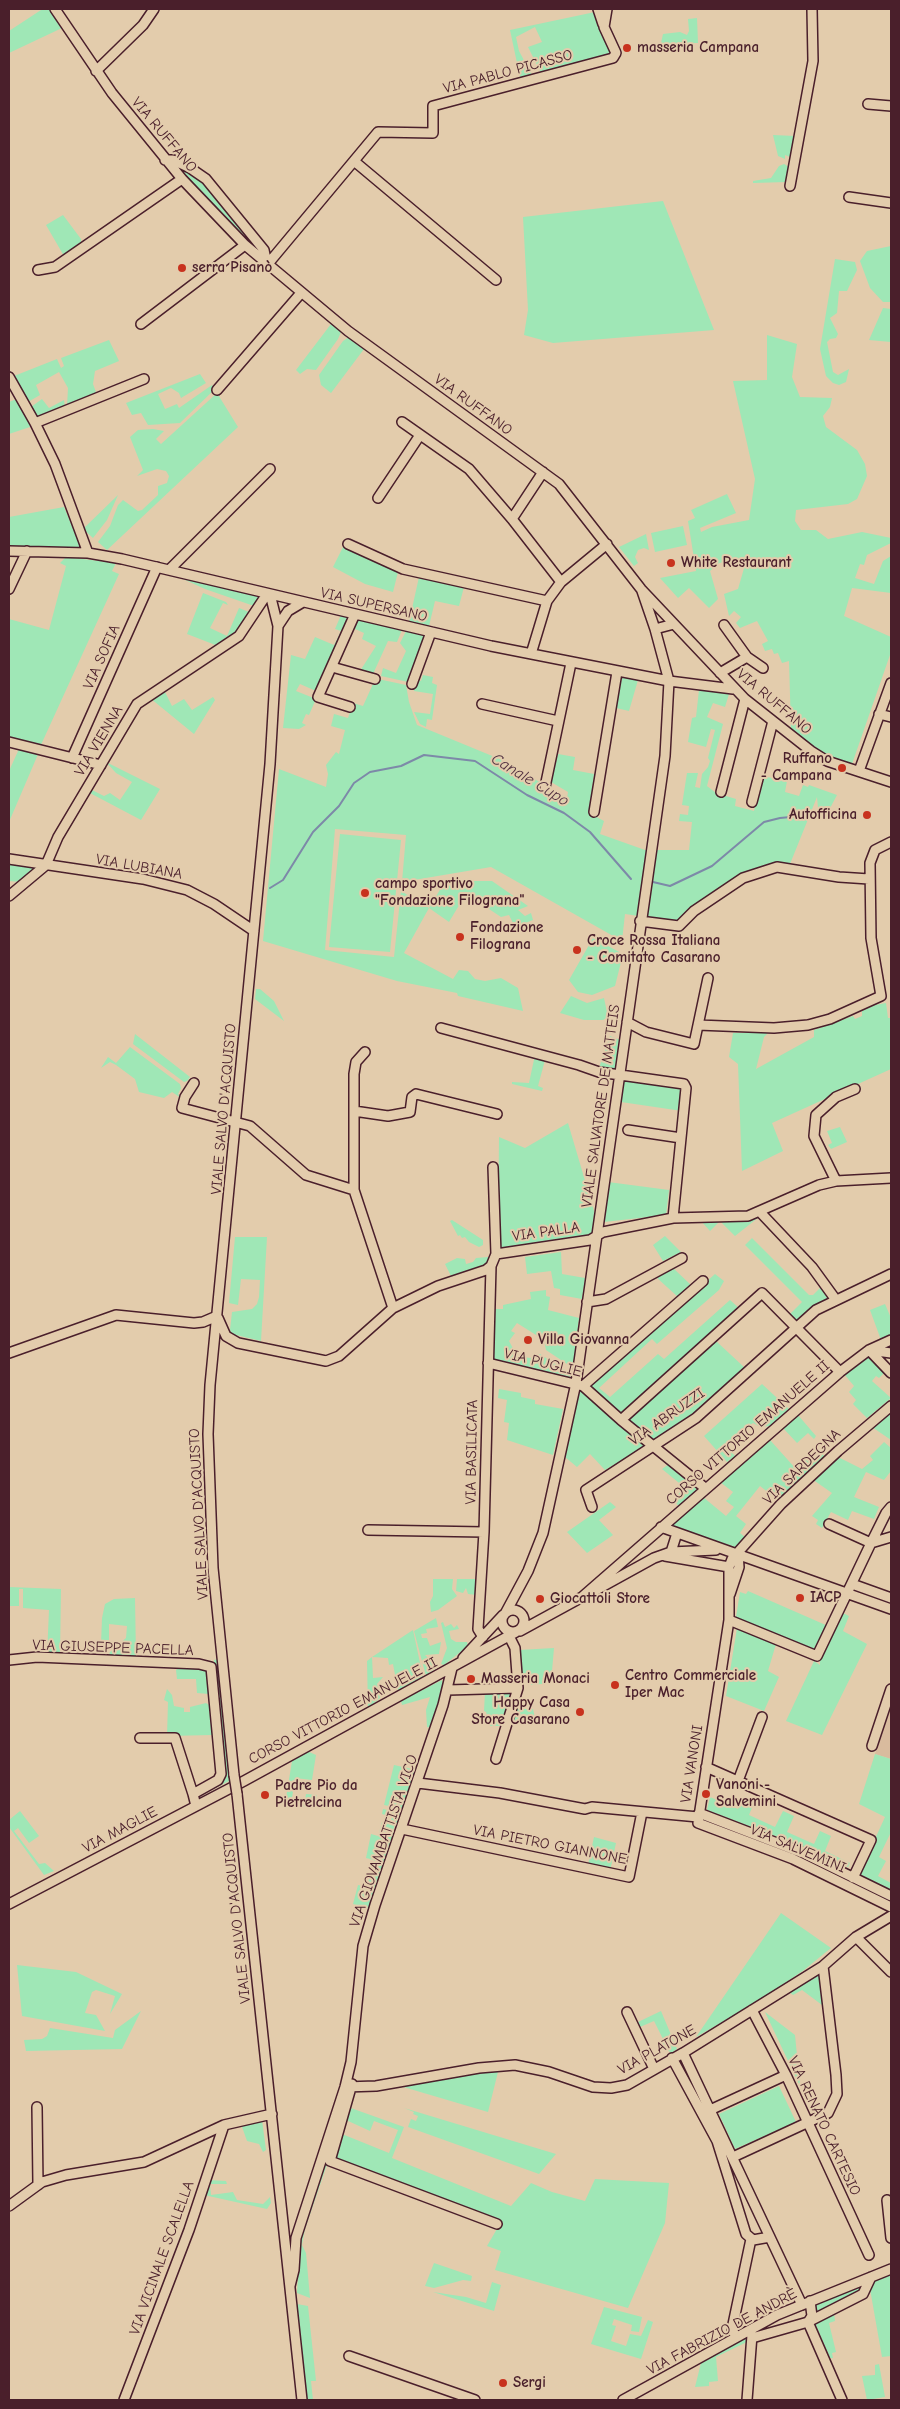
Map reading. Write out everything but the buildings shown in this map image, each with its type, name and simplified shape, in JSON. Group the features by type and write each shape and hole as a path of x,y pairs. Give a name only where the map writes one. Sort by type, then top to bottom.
{"street":[{"name":"VIA RUFFANO","path":"55,9 96,71 165,160 245,245 348,331 559,484 641,589 733,689 745,699 811,751 827,761 891,782"},
{"path":"96,71 143,24 154,9"},
{"path":"598,9 604,27"},
{"path":"604,27 607,9"},
{"path":"790,186 813,61 812,9"},
{"name":"VIA PABLO PICASSO","path":"267,265 378,132 433,133 433,106 613,58 616,53 604,27"},
{"path":"868,104 891,106"},
{"name":"VIA RUFFANO","path":"165,160 173,160 190,168 206,179 264,250 267,265"},
{"path":"354,161 496,280"},
{"path":"38,270 55,267 182,179"},
{"path":"849,197 891,203"},
{"path":"141,324 245,245"},
{"path":"217,390 301,293"},
{"path":"10,377 55,464 88,553"},
{"path":"35,423 144,379"},
{"path":"402,422 469,469 512,519 560,582"},
{"path":"378,498 420,435"},
{"path":"169,570 270,469"},
{"path":"512,519 543,472"},
{"path":"348,544 403,569 547,601"},
{"path":"531,654 547,601 560,582 607,544"},
{"name":"VIA SUPERSANO","path":"9,551 88,553 157,567 571,663 669,681 733,689"},
{"path":"9,589 26,551"},
{"name":"VIA SOFIA","path":"72,758 157,567"},
{"name":"VIA RUFFANO","path":"641,589 651,616"},
{"name":"VIALE SALVO D'ACQUISTO","path":"268,594 278,626 270,764 210,1395 208,1474 213,1568 234,1775 302,2400"},
{"name":"VIA VIENNA","path":"46,865 58,837 137,704 239,636 268,594"},
{"path":"278,626 288,611 303,602"},
{"path":"350,707 318,698 356,614"},
{"name":"VIALE SALVATORE DE MATTEIS","path":"505,1613 543,1533 580,1385 587,1302 598,1235 640,919 665,756 669,681 651,616"},
{"path":"655,629 674,624"},
{"path":"724,625 747,657 762,668"},
{"path":"412,684 431,632"},
{"path":"720,673 747,657"},
{"path":"545,787 571,663"},
{"path":"332,667 375,679"},
{"path":"594,812 617,672"},
{"path":"859,771 891,683"},
{"path":"721,792 745,699"},
{"path":"482,704 558,721"},
{"path":"879,714 891,717"},
{"path":"752,802 773,721"},
{"path":"9,742 101,765"},
{"path":"698,1025 774,1028 808,1025 847,1013 880,996 871,938 870,863 875,850 891,842"},
{"name":"VIA LUBIANA","path":"9,859 143,879 187,890 214,904 254,931"},
{"path":"9,896 46,865"},
{"path":"640,919 679,926 694,911 743,878 777,866 839,877 869,879"},
{"path":"627,1022 646,1032 694,1044 708,978"},
{"path":"441,1028 599,1072 684,1084 686,1088 673,1218"},
{"path":"365,1052 356,1062 354,1190 393,1308"},
{"path":"194,1083 185,1097 182,1108 250,1126 306,1175 354,1190"},
{"path":"836,1181 814,1136 816,1115 836,1097 855,1089"},
{"path":"354,1111 388,1116 410,1112 412,1097 416,1094 497,1114"},
{"path":"628,1130 681,1138"},
{"path":"493,1167 496,1254"},
{"name":"VIA PALLA","path":"491,1266 496,1254 590,1240 623,1226 673,1218 748,1216 819,1185 836,1181 891,1178"},
{"path":"760,1212 812,1267 836,1300"},
{"path":"587,1302 606,1299 682,1258"},
{"path":"9,1353 116,1315 194,1322 203,1322 217,1316 226,1336 238,1343 326,1361 339,1356 393,1308 438,1286 481,1272 491,1266"},
{"name":"VIA BASILICATA","path":"481,1639 478,1629 484,1532 491,1266"},
{"name":"VIA ABRUZZI","path":"592,1507 586,1490 696,1418 816,1310 891,1274"},
{"path":"580,1385 703,1281"},
{"path":"622,1420 762,1293 840,1372"},
{"name":"CORSO VITTORIO EMANUELE II","path":"581,1598 840,1372 868,1350 891,1340"},
{"path":"868,1350 891,1353"},
{"path":"868,1350 891,1373"},
{"name":"VIA PUGLIE","path":"488,1363 580,1385 705,1488"},
{"name":"VIA SARDEGNA","path":"738,1554 781,1504 838,1451 891,1406"},
{"path":"729,1620 817,1656 871,1542 886,1513 891,1508"},
{"path":"829,1524 871,1542 891,1537"},
{"path":"661,1527 891,1609"},
{"path":"368,1530 484,1532"},
{"path":"667,1554 676,1533"},
{"path":"667,1554 707,1550 738,1554"},
{"path":"667,1554 729,1567 732,1559 738,1554"},
{"name":"CORSO VITTORIO EMANUELE II","path":"244,1781 486,1648 637,1567 667,1554"},
{"name":"VIA VANONI","path":"729,1597 739,1567 738,1554"},
{"path":"628,1555 637,1567"},
{"name":"VIA VANONI","path":"699,1815 729,1620 729,1567"},
{"path":"852,1584 891,1598"},
{"path":"496,1759 518,1688 515,1633 525,1622 517,1604 516,1593"},
{"path":"515,1633 508,1631 503,1626 505,1613 514,1609 533,1619 545,1618"},
{"name":"CORSO VITTORIO EMANUELE II","path":"454,1666 505,1613"},
{"path":"481,1639 481,1646 486,1648"},
{"name":"VIA GIUSEPPE PACELLA","path":"9,1660 37,1657 200,1664 211,1667 221,1774 218,1780 192,1794"},
{"name":"VIA GIOVAMBATTISTA VICO","path":"290,2286 294,2270 296,2238 348,2087 364,1946 375,1905 418,1784 454,1666"},
{"path":"448,1690 518,1688"},
{"path":"872,1746 891,1689"},
{"path":"738,1781 762,1717"},
{"path":"140,1738 175,1738 196,1806"},
{"path":"706,1767 871,1840 854,1878"},
{"name":"VIA MAGLIE","path":"9,1904 244,1781"},
{"path":"418,1784 500,1792 585,1808 699,1815"},
{"name":"VIA PIETRO GIANNONE","path":"402,1829 629,1877 642,1812"},
{"name":"VIA SALVEMINI","path":"891,1896 803,1853 699,1815 698,1823 793,1859 891,1907"},
{"name":"VIA PLATONE","path":"348,2087 405,2082 478,2068 515,2065 550,2072 593,2087 610,2088 627,2085 672,2058 684,2053 823,1966 856,1937 891,1916"},
{"path":"856,1937 891,1972"},
{"path":"733,2157 828,2112 836,2094 823,1966"},
{"name":"VIA RENATO CARTESIO","path":"752,2010 786,2075 869,2256"},
{"path":"627,2012 654,2070"},
{"path":"684,2053 770,2237 812,2316 808,2322"},
{"path":"672,2058 709,2124 724,2161 737,2211 746,2234 751,2239"},
{"path":"710,2110 786,2075"},
{"path":"348,2087 330,2161 497,2224"},
{"path":"37,2107 38,2185"},
{"path":"9,2206 38,2185 66,2175 144,2162 224,2125 272,2114"},
{"name":"VIA VICINALE SCALELLA","path":"124,2400 189,2230 224,2125"},
{"path":"887,2200 891,2238"},
{"path":"751,2239 770,2237"},
{"path":"285,2247 293,2244 296,2238"},
{"path":"736,2338 732,2329 751,2239"},
{"name":"VIA FABRIZIO DE ANDRÈ","path":"623,2400 736,2338 752,2334 806,2303 891,2269"},
{"path":"747,2400 752,2334 808,2322 863,2294 871,2277"},
{"path":"808,2322 842,2400"},
{"path":"349,2356 475,2400"}],"shaded area":[{"path":"891,1707 891,1759 875,1754"}],"green space":[{"path":"50,9 62,28 9,53 9,31 41,10"},
{"path":"595,12 611,49 608,54 541,73 528,47 542,42 535,27 516,37 519,51 532,75 520,77 510,30"},
{"path":"697,18 698,43 661,43 663,34 680,32 687,35 689,31 688,19"},
{"path":"773,135 795,136 790,157 785,155 785,159 778,156"},
{"path":"784,164 789,167 787,182 753,183 753,181 771,178 779,166"},
{"path":"185,168 198,176 264,255 201,193 182,170"},
{"path":"663,201 714,330 553,343 524,335 528,310 523,217"},
{"path":"63,215 81,239 81,245 64,256 46,225"},
{"path":"891,246 891,302 883,302 870,288 860,261 867,251"},
{"path":"835,259 855,262 857,270 847,291 839,291 837,313 830,318 838,334 836,338 830,339 827,342 833,372 838,375 849,369 846,382 839,385 833,383 826,376 820,349"},
{"path":"883,308 891,309 891,342 869,340"},
{"path":"331,324 341,332 338,339 316,370 307,369 300,374 296,370"},
{"path":"767,335 797,344 792,377 800,397 832,398 830,407 823,416 826,427 857,450 865,464 867,476 857,499 848,504 796,510 795,521 801,530 816,530 828,539 862,532 891,538 891,543 867,555 864,565 860,564 855,578 874,584 883,561 891,556 891,593 852,588 844,616 891,637 891,652 852,764 823,754 791,729 789,661 782,663 778,653 774,654 772,649 765,651 762,644 768,641 757,621 740,628 736,623 741,617 734,611 729,616 724,594 738,589 747,558 719,563 710,571 718,599 709,608 689,588 678,598 660,578 696,571 688,521 695,518 691,510 727,494 736,513 700,528 701,532 712,527 749,520 755,479 733,381 767,380"},
{"path":"349,337 364,349 331,393 321,385 319,375 343,341"},
{"path":"109,340 119,361 95,371 93,384 97,395 67,406 68,388 59,372 36,385 40,395 28,402 14,376 57,359 61,368 64,366 61,358"},
{"path":"200,374 206,383 181,398 179,393 171,388 158,394 165,409 177,404 179,408 212,385 215,389 180,423 148,425 141,413 132,415 126,403"},
{"path":"217,393 238,427 107,550 98,542 110,526 118,505 123,500 138,511 142,510 158,495 158,486 167,483 169,476 166,471 157,469 137,476 143,470 130,437 138,430 153,429 164,431 156,439 161,444"},
{"path":"19,398 33,426 9,434 9,402"},
{"path":"42,399 49,408 64,400 65,407 38,420 31,407"},
{"path":"118,495 107,520 93,538 83,529"},
{"path":"64,507 80,545 78,548 9,546 9,517"},
{"path":"683,526 687,545 655,552 651,533"},
{"path":"646,534 649,550 644,548 638,550 635,557 638,563 634,566 619,547"},
{"path":"344,545 398,572 393,592 365,584 333,567"},
{"path":"66,557 116,563 112,571 119,574 40,747 9,739 9,619 49,630 66,566 60,563"},
{"path":"183,576 262,596 254,606 205,589 183,579"},
{"path":"419,577 464,587 459,606 435,601 429,626 409,622"},
{"path":"203,593 226,602 228,605 223,603 210,628 227,636 239,608 249,612 238,632 218,646 187,634"},
{"path":"341,615 351,617 316,691 300,684 296,691 316,699 309,715 306,714 302,723 306,725 299,729 283,728 291,655 305,659 315,637 334,645 341,631 335,629"},
{"path":"358,617 402,630 397,642 388,641 373,674 360,671 376,646 362,639 364,633 353,628"},
{"path":"406,631 427,636 408,682 381,676 383,668 396,673 406,651 400,643"},
{"path":"423,675 433,677 432,683 437,685 432,720 427,719 426,727 420,724 414,712 430,714 433,694 414,691 416,679 421,681"},
{"path":"622,677 638,680 629,711 616,708"},
{"path":"378,679 406,685 409,702 417,725 502,760 567,798 568,792 551,782 558,754 575,757 573,770 594,774 589,813 604,821 600,834 645,850 689,850 692,822 679,821 680,814 688,815 689,806 682,805 687,773 698,773 695,787 700,788 702,774 710,761 708,758 715,730 711,729 706,747 688,742 692,718 696,717 699,690 729,694 725,707 713,703 707,717 723,724 707,786 716,793 736,799 735,806 754,811 762,776 787,781 785,792 799,796 803,785 808,787 809,785 837,795 828,812 818,808 817,797 790,864 777,862 738,875 698,904 679,922 625,914 622,941 491,867 402,882 406,835 335,829 325,950 394,957 401,891 429,908 404,953 453,979 459,970 468,971 475,979 485,981 501,978 518,988 523,1011 458,996 457,993 397,981 263,941 279,769 326,787 328,774 326,765 336,752 339,754 345,730 331,726 334,714 348,718 353,703 363,706 373,684 375,685"},
{"path":"164,690 172,706 184,699 192,710 213,697 215,700 194,734 150,698"},
{"path":"19,749 39,752 9,822 9,771"},
{"path":"106,762 160,789 141,820 88,792 92,790 104,796 110,793 120,800 132,782 116,773"},
{"name":"campo sportivo \"Fondazione Filograna\"","path":"340,834 401,840 390,952 329,947"},
{"path":"9,863 40,867 21,882 9,881"},
{"path":"467,881 492,881 528,906 518,910 525,916 531,913 533,920 515,927 509,915 501,917 474,899 461,902 449,922 429,908 441,888"},
{"path":"593,938 623,954 615,986 592,995 578,992 569,980"},
{"path":"256,989 260,989 274,1001 284,1021 255,999"},
{"path":"571,996 587,1003 604,998 608,1017 603,1020 584,1020 560,1013"},
{"path":"886,1003 888,1018 891,1018 891,1069 772,1123 783,1151 742,1171 738,1064 729,1057 733,1033 768,1033 764,1037 756,1069 814,1037 814,1030 853,1016 855,1019 862,1016 862,1011 875,1005"},
{"path":"135,1034 190,1077 187,1081 184,1082 133,1044"},
{"path":"610,1036 620,1040 615,1070 599,1068"},
{"path":"130,1047 180,1084 181,1088 178,1094 181,1098 172,1092 164,1098 139,1092 135,1079 116,1065 110,1062 101,1068 108,1057 116,1063"},
{"path":"535,1055 579,1067 575,1069 545,1060 538,1086 543,1088 542,1091 512,1084 512,1082 529,1083"},
{"path":"624,1078 633,1082 677,1084 682,1089 682,1111 621,1102"},
{"path":"568,1123 594,1211 593,1234 500,1248 498,1244 499,1137 525,1148"},
{"path":"840,1127 847,1142 831,1149 828,1145 832,1143 827,1131"},
{"path":"608,1182 669,1190 666,1215 604,1222"},
{"path":"759,1217 735,1236 720,1221 710,1231 701,1221 750,1219"},
{"path":"452,1220 483,1240 483,1245 479,1247 469,1242 465,1237 458,1236 450,1221"},
{"path":"665,1236 681,1252 663,1261 653,1245"},
{"path":"235,1237 267,1237 261,1341 232,1334 230,1330 232,1312 252,1309 257,1304 260,1280 241,1279 238,1305 229,1303"},
{"path":"752,1238 809,1295 813,1295 821,1287 828,1299 817,1304 797,1322 789,1315 802,1302 745,1245"},
{"path":"561,1252 562,1274 585,1278 582,1299 560,1295 560,1289 554,1288 551,1271 527,1274 525,1257"},
{"path":"488,1257 489,1260 481,1268 452,1278 445,1264 457,1258 465,1259 466,1264 473,1262 476,1258"},
{"path":"673,1268 691,1285 678,1297 656,1277"},
{"path":"715,1274 724,1281 719,1290 657,1344 652,1339 599,1388 610,1397 658,1354 664,1359 730,1300 740,1309 620,1414 589,1388"},
{"path":"546,1290 546,1296 550,1297 548,1310 579,1318 573,1368 546,1350 544,1340 517,1323 511,1331 515,1333 509,1341 517,1356 530,1358 540,1354 571,1374 570,1379 492,1359 492,1309 503,1309 503,1305 531,1299 530,1292"},
{"path":"885,1304 891,1318 891,1335 881,1340 870,1310"},
{"path":"716,1341 745,1368 699,1409 654,1441 627,1419"},
{"path":"867,1354 886,1371 879,1378 876,1376 872,1381 891,1398 867,1418 853,1404 856,1400 849,1392 854,1386 844,1374"},
{"path":"762,1384 789,1409 770,1426 760,1427 753,1423 726,1446 735,1456 727,1462 704,1436"},
{"path":"579,1388 646,1446 605,1470 590,1454 577,1467 565,1457"},
{"path":"499,1389 521,1393 521,1397 535,1400 535,1404 563,1409 553,1455 507,1440 509,1423 504,1422 507,1400 498,1398"},
{"path":"891,1412 891,1440 872,1427"},
{"path":"798,1415 816,1436 814,1439 808,1433 797,1443 783,1428"},
{"path":"770,1440 796,1469 806,1460 809,1462 821,1452 825,1457 779,1501 760,1486 736,1516 746,1524 740,1533 746,1538 738,1548 670,1526 703,1497 726,1516 734,1507 726,1501 733,1492 720,1482"},
{"path":"884,1442 891,1448 891,1471 884,1480 866,1472 854,1497 879,1507 874,1519 852,1511 848,1520 831,1512 822,1528 816,1524 818,1520 812,1516 832,1493 812,1479 836,1456 862,1469 873,1460 870,1456"},
{"path":"669,1464 698,1490 679,1506 673,1501 684,1487 662,1469"},
{"path":"610,1502 616,1507 599,1520 613,1535 587,1553 567,1532"},
{"path":"433,1579 453,1579 452,1589 457,1596 438,1610 431,1612 430,1602 433,1596"},
{"path":"457,1579 477,1579 477,1595 468,1594 466,1588 463,1593 456,1591"},
{"path":"9,1587 61,1589 60,1657 47,1655 49,1610 23,1608 23,1589 19,1589 19,1606 9,1606"},
{"path":"748,1591 828,1626 815,1651 736,1617 740,1592 746,1594"},
{"path":"135,1598 136,1657 108,1658 110,1652 126,1638 127,1626 109,1624 109,1648 105,1651 101,1644 102,1618 105,1604 114,1599"},
{"path":"843,1613 849,1616 843,1631 867,1644 822,1735 786,1721 814,1661 820,1665 820,1658"},
{"path":"436,1618 438,1627 426,1629 427,1633 421,1634 422,1638 427,1638 430,1646 441,1642 439,1654 425,1655 438,1667 426,1676 414,1631"},
{"path":"443,1622 445,1627 451,1624 454,1628 457,1625 459,1629 449,1631 451,1639 456,1642 467,1642 468,1646 444,1665 441,1664 447,1648 441,1623"},
{"path":"737,1628 776,1644 768,1671 779,1677 764,1711 726,1696"},
{"path":"413,1630 423,1677 398,1691 393,1664 389,1665 388,1658 372,1657"},
{"path":"554,1648 551,1683 531,1685 530,1677 522,1678 519,1650"},
{"path":"372,1657 373,1678 383,1677 377,1684 380,1698 368,1708 367,1661"},
{"path":"218,1659 229,1781 198,1797 198,1794 224,1776 214,1660"},
{"path":"179,1667 206,1669 209,1694 197,1693 196,1679 177,1679 176,1670"},
{"path":"442,1680 444,1689 431,1728 427,1727 426,1710 430,1697 402,1705 401,1701"},
{"path":"167,1689 172,1695 174,1706 184,1708 184,1712 190,1712 190,1707 206,1703 209,1705 212,1735 167,1736 168,1702 164,1700"},
{"path":"512,1690 514,1693 502,1726 490,1726 484,1711 485,1692"},
{"path":"515,1709 533,1709 536,1723 512,1721"},
{"path":"307,1751 316,1755 312,1780 295,1778 292,1798 305,1800 306,1794 317,1795 315,1808 285,1804 292,1761"},
{"path":"875,1754 891,1759 891,1832 879,1857 886,1861 878,1876 891,1883 891,1890 859,1874 885,1817 859,1804"},
{"path":"394,1765 412,1769 416,1773 405,1806 401,1809 384,1805"},
{"path":"745,1796 755,1800 749,1815 775,1827 783,1811 794,1816 787,1832 814,1844 820,1831 831,1836 825,1851 850,1863 848,1867 817,1852 707,1810 710,1797 738,1809"},
{"path":"383,1809 400,1813 402,1816 400,1823 395,1824 393,1830 396,1834 370,1909 353,1904 358,1885 367,1887 374,1860 366,1858 371,1834 378,1836 382,1822 390,1823 392,1817 382,1814"},
{"path":"20,1811 39,1836 29,1843 18,1828 14,1831 39,1864 45,1863 54,1871 44,1875 9,1827 9,1820"},
{"path":"594,1837 616,1843 610,1871 588,1865"},
{"path":"781,1913 831,1948 804,1970 759,2001 696,2037"},
{"path":"17,1965 76,1972 122,1994 110,2014 115,1996 96,1990 92,1992 85,2013 96,2015 105,2031 22,2016"},
{"path":"820,1974 822,2005 802,1990 793,1995 789,1992"},
{"path":"141,2011 122,2049 26,2051 24,2040 42,2039 47,2036 50,2028 113,2038 115,2030"},
{"path":"661,2011 677,2049 671,2053 659,2042 663,2039 654,2021 640,2027 638,2022"},
{"path":"765,2012 795,2035 800,2086"},
{"path":"499,2068 488,2112 400,2086 434,2079"},
{"path":"779,2086 796,2122 735,2149 719,2114"},
{"path":"348,2107 404,2127 392,2158 511,2206 531,2183 552,2192 585,2201 595,2179 669,2183 665,2223 628,2308 495,2270 501,2251 487,2246 501,2222 334,2158 342,2134 389,2153 398,2130 374,2121 370,2131 346,2120"},
{"path":"404,2108 556,2154 539,2174 408,2127 411,2119 416,2121 418,2116"},
{"path":"262,2120 266,2150 263,2152 259,2144 247,2141 241,2124"},
{"path":"335,2128 330,2156 305,2229 302,2245 306,2253 310,2298 297,2293 300,2243"},
{"path":"208,2180 226,2181 227,2184 210,2184 211,2195 233,2192 237,2200 263,2204 270,2197 271,2203 267,2209 204,2195"},
{"path":"434,2263 472,2276 471,2281 463,2280 434,2288 425,2286"},
{"path":"891,2273 891,2356 882,2357 870,2289 876,2278"},
{"path":"492,2282 501,2285 494,2311 433,2292 466,2297 486,2303"},
{"path":"866,2283 864,2289 815,2315 815,2304"},
{"path":"297,2304 308,2306 316,2381 311,2381 313,2400 306,2400"},
{"path":"604,2307 642,2317 639,2332 631,2331 632,2325 614,2319 612,2325 616,2326 611,2341 626,2346 630,2334 641,2336 648,2320 653,2322 641,2359 591,2344"},
{"path":"834,2313 835,2321 829,2323 836,2352 832,2353 833,2358 830,2358 815,2323"},
{"path":"746,2338 751,2340 716,2357 718,2381 709,2382 709,2386 695,2387 701,2363"},
{"path":"879,2364 885,2397 867,2400 862,2376 875,2375 875,2365"}],"waterway":[{"name":"Canale Cupo","path":"270,888 283,880 313,832 339,806 354,783 370,772 401,766 424,755 475,761 527,795 564,813 590,832 631,879"},
{"name":"Canale Cupo","path":"653,882 670,886 712,866 764,822 801,816"}],"place":[{"name":"masseria Campana","path":"627,48"},
{"name":"serra Pisanò","path":"182,268"},
{"name":"White Restaurant","path":"671,563"},
{"name":"Ruffano - Campana","path":"842,768"},
{"name":"Autofficina","path":"867,815"},
{"name":"campo sportivo \"Fondazione Filograna\"","path":"365,893"},
{"name":"Fondazione Filograna","path":"460,937"},
{"name":"Croce Rossa Italiana - Comitato Casarano","path":"577,950"},
{"name":"Villa Giovanna","path":"528,1340"},
{"name":"IACP","path":"800,1598"},
{"name":"Giocattoli Store","path":"540,1599"},
{"name":"Masseria Monaci","path":"471,1679"},
{"name":"Centro Commerciale Iper Mac","path":"615,1685"},
{"name":"Happy Casa Store Casarano","path":"580,1712"},
{"name":"Vanoni - Salvemini","path":"706,1794"},
{"name":"Padre Pio da Pietrelcina","path":"265,1795"},
{"name":"Sergi","path":"503,2383"}]}
